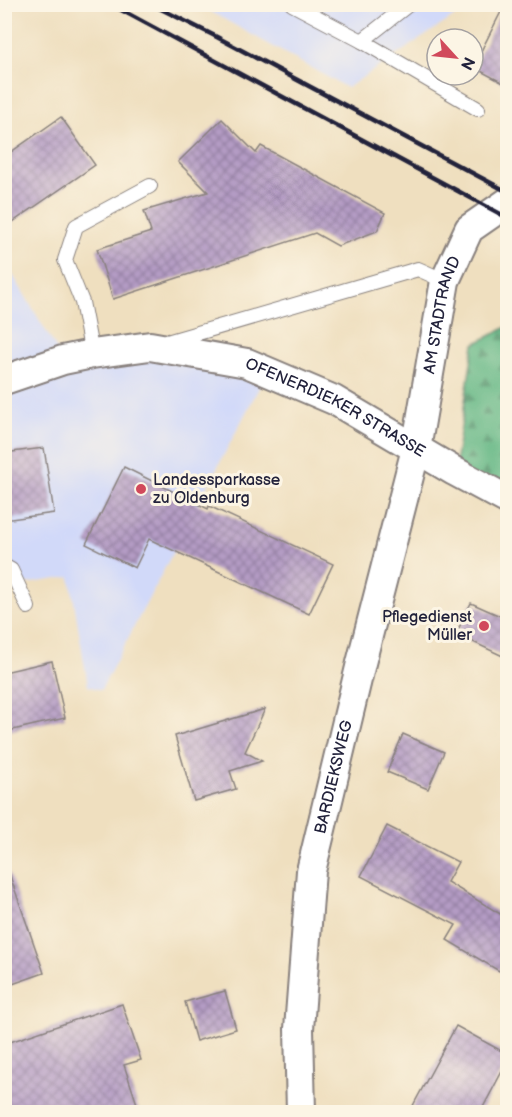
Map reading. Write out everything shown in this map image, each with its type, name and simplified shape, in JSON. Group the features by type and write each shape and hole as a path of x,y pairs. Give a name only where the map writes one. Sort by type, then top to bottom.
{"street":[{"name":"AM STADTRAND","path":"416,449 445,281 469,229 507,202"},
{"name":"OFENERDIEKER STRASSE","path":"4,380 63,360 150,346 247,363 334,400 507,500"},
{"name":"BARDIEKSWEG","path":"301,1113 299,1029 311,871 416,449"}],"lane":[{"path":"292,4 363,41 478,109"},
{"path":"363,41 409,4"},
{"path":"92,354 82,302 65,260 76,226 150,186"},
{"path":"150,346 418,269 445,281"},
{"path":"4,566 11,570 28,607"}],"shaded area":[{"path":"199,5 471,5 438,27 425,27 425,36 347,88"},
{"path":"4,260 63,360 152,352 263,380 101,690 88,686 70,577 5,587"}],"green space":[{"path":"507,327 507,500 454,471 474,344"}],"building":[{"path":"507,4 507,85 485,73 485,43"},
{"path":"61,117 95,165 4,228 4,157"},
{"path":"222,119 256,153 261,146 385,213 377,231 338,246 315,233 113,299 97,249 151,232 144,211 208,192 178,162"},
{"path":"44,448 54,513 4,520 4,453"},
{"path":"124,467 208,509 209,506 333,564 309,614 149,539 135,568 86,544"},
{"name":"Pflegedienst Müller","path":"471,603 507,619 507,658 456,634"},
{"path":"52,661 65,718 4,732 4,672"},
{"path":"265,709 245,752 262,761 230,771 236,789 194,801 175,736"},
{"path":"403,734 444,752 428,789 387,772"},
{"path":"387,826 458,862 447,882 507,918 507,957 499,971 447,940 456,925 361,876"},
{"path":"9,873 44,973 4,987 4,874"},
{"path":"225,991 236,1029 196,1041 185,1002"},
{"path":"122,1004 141,1060 124,1065 140,1113 4,1113 4,1044"},
{"path":"456,1026 507,1054 507,1062 480,1113 409,1113"}],"railway":[{"path":"110,4 508,218"},
{"path":"151,4 508,192"}],"place":[{"name":"Landessparkasse zu Oldenburg","path":"141,489"},
{"name":"Pflegedienst Müller","path":"484,626"}]}
